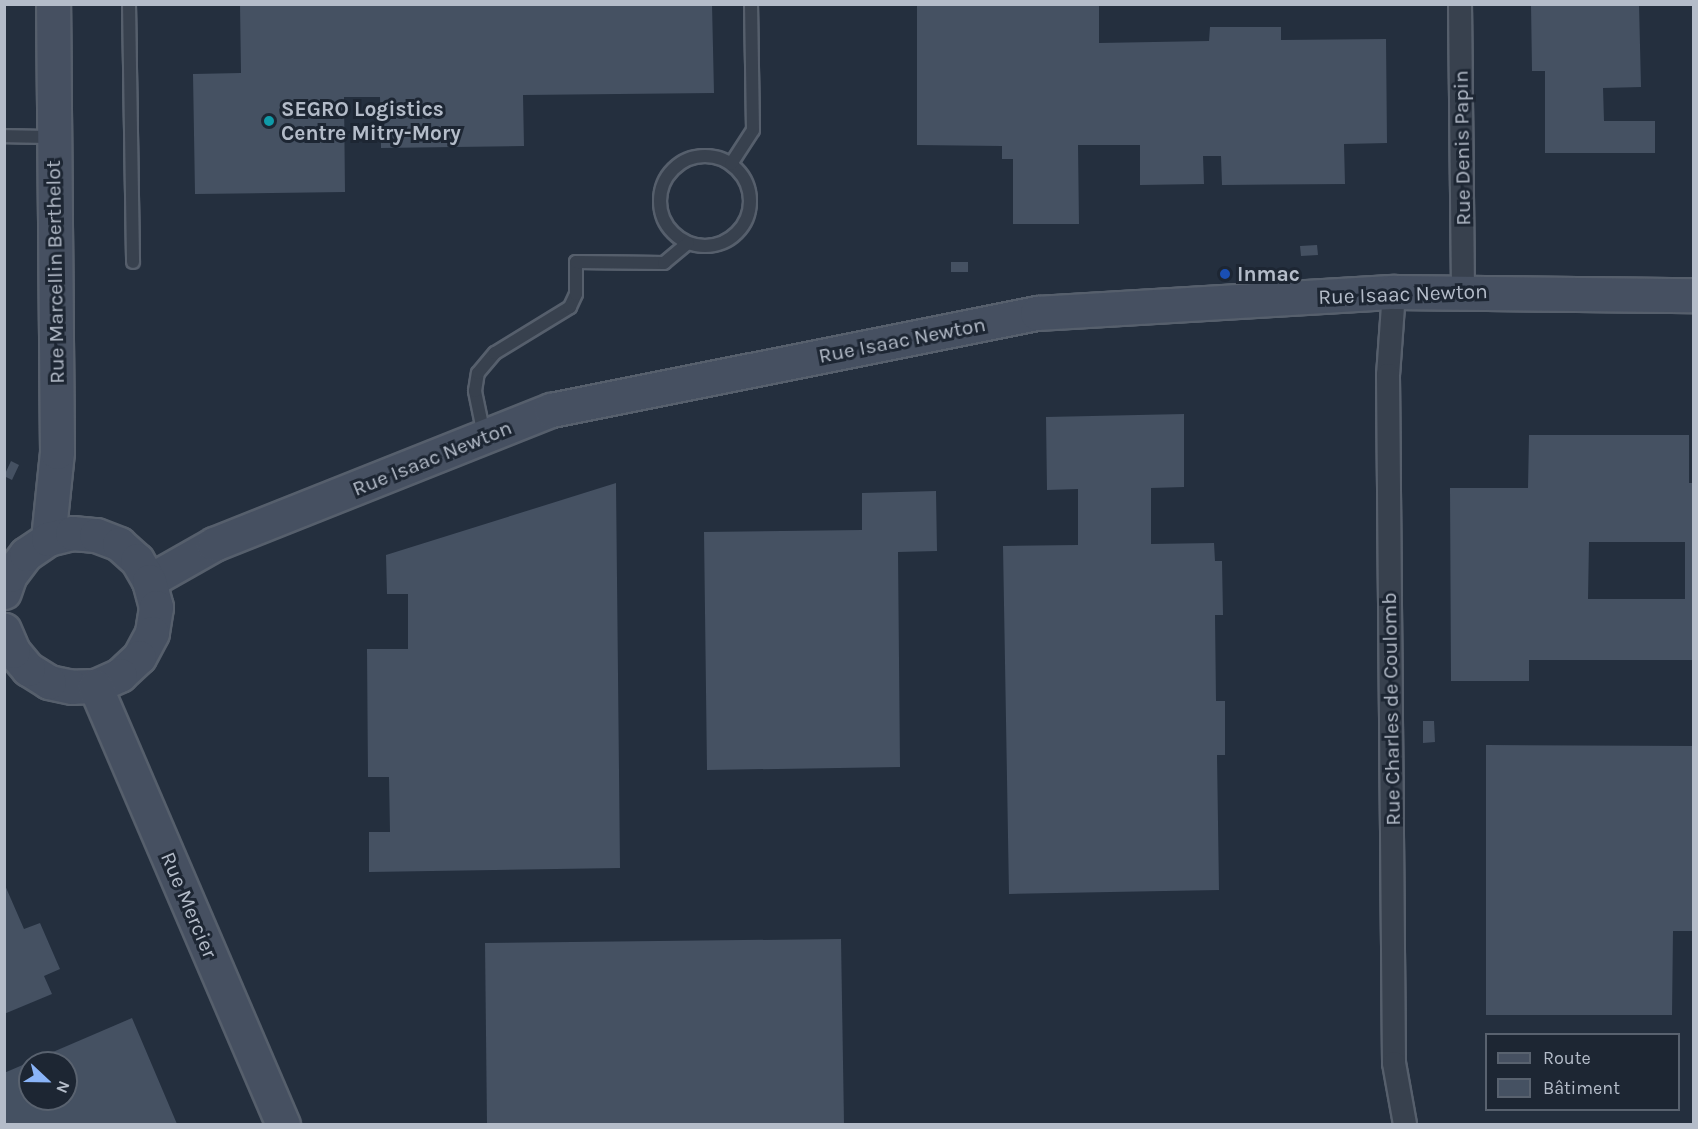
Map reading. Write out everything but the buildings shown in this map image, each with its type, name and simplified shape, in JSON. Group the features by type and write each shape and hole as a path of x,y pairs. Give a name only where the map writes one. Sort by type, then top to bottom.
{"street":[{"name":"Rue Marcellin Berthelot","path":"48,539 57,452 53,4"},
{"name":"Rue Denis Papin","path":"1460,4 1463,291"},
{"name":"Rue Isaac Newton","path":"150,581 214,544 551,410 1037,313 1394,292 1694,295"},
{"name":"Rue Charles de Coulomb","path":"1394,292 1388,375 1394,1040 1405,1125"},
{"path":"4,592 10,575 26,554 48,539 72,533 111,541 137,560 150,581 156,607 152,633 133,663 120,675 95,686 72,687 49,682 28,669 5,635"},
{"name":"Rue Mercier","path":"95,686 283,1125"}],"lane":[{"path":"129,4 133,262"},
{"path":"731,164 753,130 751,4"},
{"path":"4,136 54,137"},
{"path":"699,156 713,156 731,164 747,183 750,197 743,226 723,242 711,246 688,243 675,234 661,210 664,182 679,165 699,156"},
{"path":"484,437 475,391 478,373 495,353 570,307 576,294 576,262 664,264 688,243"}],"place":[{"name":"SEGRO Logistics Centre Mitry-Mory","path":"269,121"},
{"name":"Inmac","path":"1225,274"}]}
